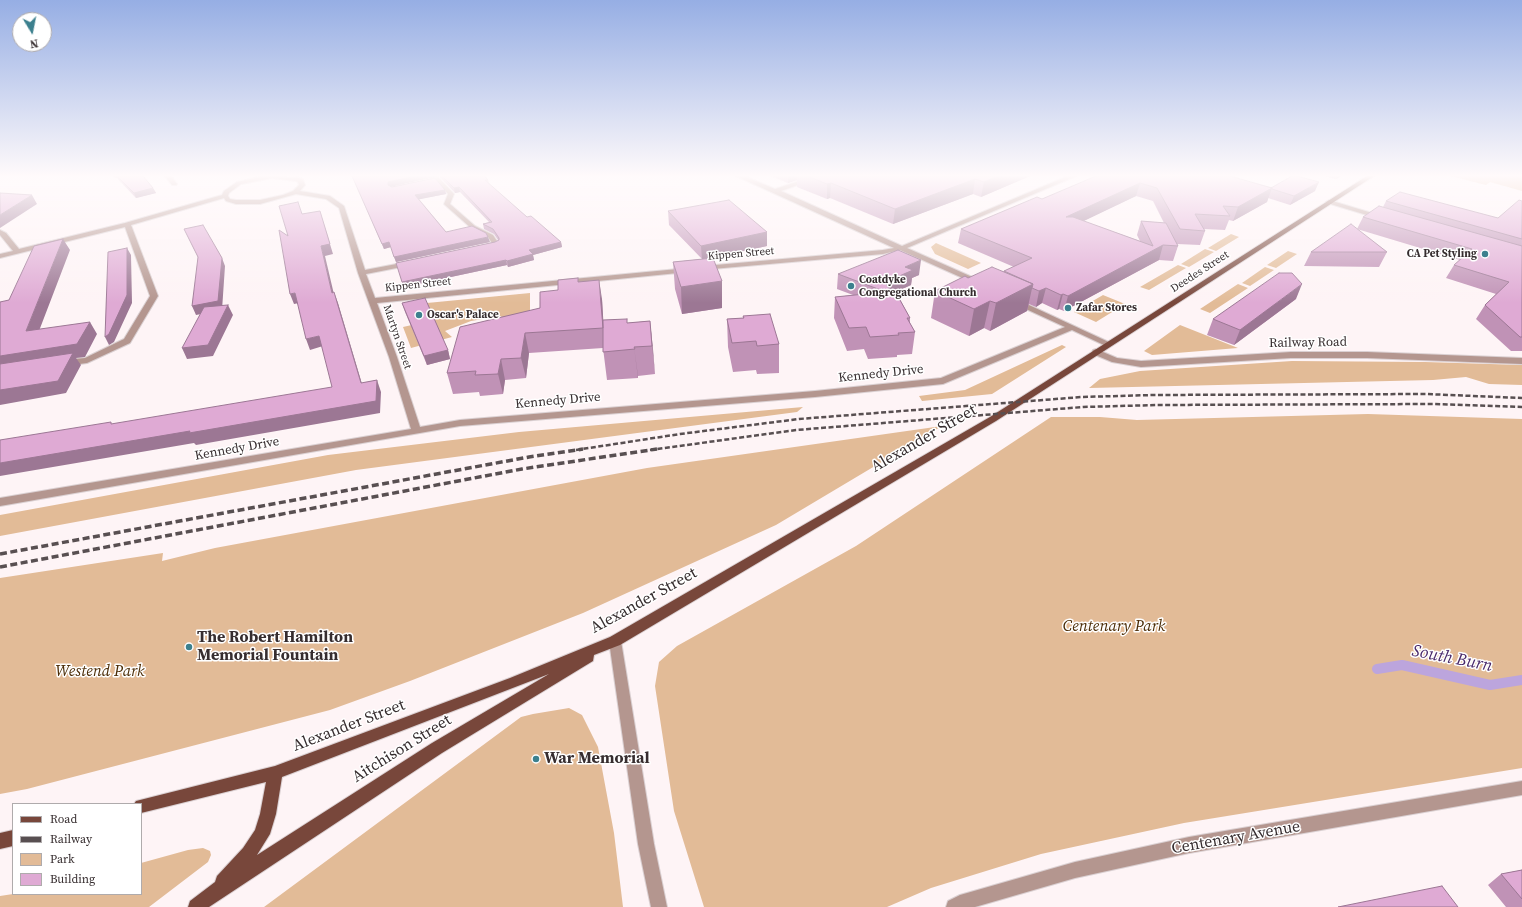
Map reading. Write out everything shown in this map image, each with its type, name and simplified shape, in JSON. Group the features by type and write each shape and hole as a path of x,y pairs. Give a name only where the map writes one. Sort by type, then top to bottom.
{"main road":[{"name":"Deedes Street","path":"1082,362 1304,218"},
{"name":"Alexander Street","path":"142,806 275,773 515,682 615,641 993,419 1082,362"},
{"name":"Aitchison Street","path":"196,907 212,894 437,748 615,641"},
{"name":"Aitchison Street","path":"212,894 249,854 262,834 268,814 275,773"},
{"path":"0,841 12,838"}],"street":[{"path":"0,256 147,218"},
{"name":"Martyn Street","path":"345,218 362,273 393,357 416,430"},
{"path":"464,218 474,227 491,236 496,244 481,247"},
{"path":"836,218 980,284"},
{"name":"Kippen Street","path":"373,301 883,252 902,248 972,218"},
{"path":"55,365 87,360 127,341 154,296 127,224"},
{"path":"0,232 4,234 18,252"},
{"path":"362,273 414,262"},
{"path":"1008,297 1109,344"},
{"name":"Kennedy Drive","path":"0,502 460,423 815,394 943,381 1072,326"},
{"name":"Railway Road","path":"1096,352 1115,360 1141,364 1291,355 1367,355 1522,360"},
{"path":"615,641 646,844 659,907"},
{"name":"Centenary Avenue","path":"954,907 960,903 1074,870 1182,847 1522,788"}],"green space":[{"path":"1231,234 1239,237 1216,251 1208,248"},
{"path":"936,243 981,263 968,269 935,254 931,247"},
{"path":"1205,249 1214,252 1189,267 1181,264"},
{"path":"1288,251 1297,254 1276,268 1267,265"},
{"path":"1178,265 1186,268 1149,290 1140,287"},
{"path":"1265,267 1274,270 1250,286 1242,283"},
{"path":"1238,284 1248,288 1210,313 1200,309"},
{"path":"530,293 530,318 503,322 501,316 471,321 445,331 452,337 411,348 403,327 434,320 427,303"},
{"path":"1103,295 1125,304 1096,322 1074,312"},
{"path":"1180,325 1238,348 1152,355 1144,351"},
{"path":"1062,345 1066,347 992,394 922,401 919,396 965,390"},
{"path":"1292,361 1425,362 1522,365 1522,385 1489,384 1466,377 1433,380 1089,388 1100,379 1140,371"},
{"path":"803,407 797,412 356,470 0,536 0,515 328,455 519,432"},
{"name":"Centenary Park","path":"1368,414 1522,419 1522,768 1184,823 1041,854 931,888 887,907 704,907 674,811 655,686 659,662 677,646 856,546 1051,417 1100,417 1137,420"},
{"name":"Westend Park","path":"942,426 776,525 583,613 410,681 330,710 27,789 0,794 0,578 163,553 162,561 215,548 647,468"},
{"path":"569,708 582,715 598,747 614,833 623,907 264,907 521,717"},
{"path":"203,848 210,851 211,855 208,862 149,907 0,907 0,896 12,894 142,895 142,863 188,850"}],"building":[{"path":"283,218 322,218 330,244 321,246 332,293 334,292 361,383 377,380 376,401 0,463 0,440 111,422 111,424 332,387 319,336 306,339 295,293 290,294 279,230 288,236"},
{"path":"371,218 435,218 446,232 472,226 486,233 488,237 394,257 389,242 382,244"},
{"path":"489,218 534,218 561,242 529,250 533,254 507,261 402,282 396,263 495,242 499,240 499,238 493,229 483,224 492,222"},
{"path":"675,218 751,218 767,232 701,246"},
{"path":"986,218 1077,218 1153,246 1141,221 1166,223 1178,246 1163,245 1068,296 1063,294 1061,295 1046,288 1039,291 1032,288 1033,284 1004,271 1032,258 961,229"},
{"path":"1174,218 1198,218 1205,231 1180,229"},
{"path":"1368,218 1423,218 1522,246 1522,337 1520,337 1485,305 1509,282 1454,265 1472,249"},
{"path":"1448,218 1522,218 1522,239"},
{"path":"1351,224 1387,252 1311,252"},
{"path":"203,225 222,258 218,301 192,306 198,257 184,229"},
{"path":"63,239 26,331 90,322 77,344 0,356 0,302 9,300 34,246"},
{"path":"127,248 127,295 109,334 105,337 108,252"},
{"path":"898,250 921,260 905,267 913,270 888,281 884,280 891,292 886,292 838,274"},
{"path":"713,258 722,281 681,287 673,262"},
{"path":"992,267 1033,284 996,303 990,301 974,309 935,291 965,276 968,278"},
{"path":"1279,273 1292,273 1302,284 1240,330 1213,319"},
{"path":"578,278 578,282 599,280 603,328 525,333 521,358 501,359 498,374 475,375 476,371 447,373 460,327 540,308 540,292 558,290 558,280"},
{"path":"895,291 910,318 907,318 915,332 898,333 899,335 870,337 866,327 849,328 835,297"},
{"path":"425,298 448,350 424,356 402,303"},
{"path":"228,305 208,345 182,348 204,307"},
{"path":"770,314 779,344 757,346 756,341 732,343 727,319"},
{"path":"627,319 627,323 650,321 652,346 603,352 603,320"},
{"path":"73,353 58,381 0,390 0,364"},
{"path":"1522,870 1522,899 1501,874"},
{"path":"1442,886 1458,907 1338,907"}],"waterway":[{"name":"South Burn","path":"1377,669 1402,665 1490,685 1522,680"}],"railway":[{"path":"576,450 680,434 799,419 1082,397 1153,395 1426,394 1522,398"},
{"path":"653,450 796,430 1083,407 1157,405 1434,404 1522,407"},
{"path":"0,554 529,457 583,449"},
{"path":"0,567 522,469 653,450"}],"place":[{"name":"CA Pet Styling","path":"1485,254"},
{"name":"Coatdyke Congregational Church","path":"851,286"},
{"name":"Zafar Stores","path":"1068,308"},
{"name":"Oscar's Palace","path":"419,315"},
{"name":"The Robert Hamilton Memorial Fountain","path":"189,647"},
{"name":"War Memorial","path":"536,759"}]}
